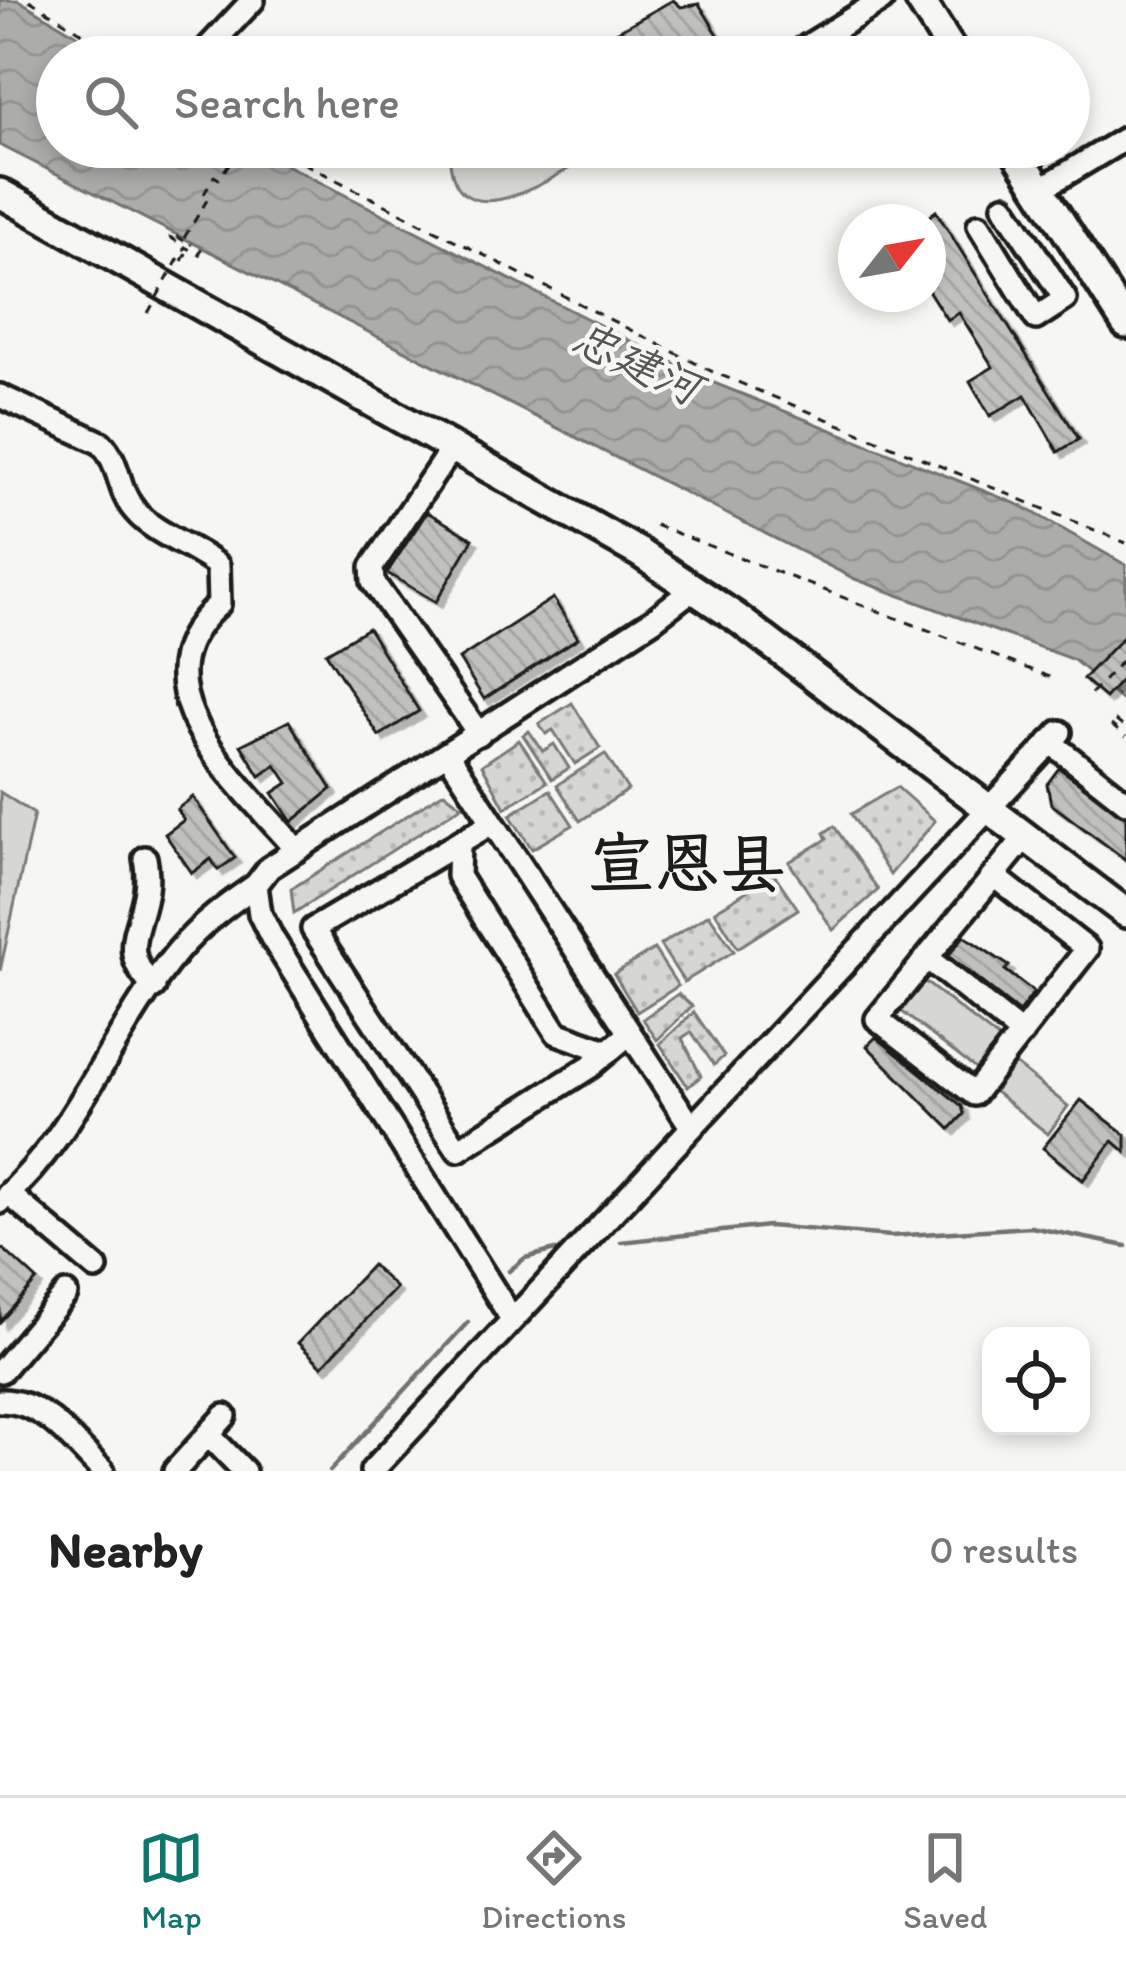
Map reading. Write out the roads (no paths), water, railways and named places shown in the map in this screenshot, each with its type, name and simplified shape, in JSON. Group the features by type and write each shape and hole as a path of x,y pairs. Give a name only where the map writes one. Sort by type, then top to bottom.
{"main road":[{"path":"920,0 943,36"},
{"path":"1026,168 1126,324"},
{"path":"0,194 693,589 1126,913"}],"street":[{"path":"219,36 253,0"},
{"path":"824,36 882,0"},
{"path":"1026,240 1126,138"},
{"path":"979,225 1036,318 1065,299 1004,206"},
{"path":"0,395 101,443 114,456 126,501 140,518 218,566 219,604 189,633 181,656 188,711 211,751 297,850"},
{"path":"452,448 372,568 374,582 479,734"},
{"path":"96,1268 5,1198 79,1112 154,987 207,920 256,885 269,868 693,589"},
{"path":"372,1471 1054,737 1126,802"},
{"path":"448,754 690,1125"},
{"path":"492,823 313,928 458,1150 591,1066 604,1050 628,1035"},
{"path":"994,876 1087,950 974,1094 877,1019 1025,836"},
{"path":"459,844 458,876 557,1034 604,1050"},
{"path":"145,858 148,902 132,952 136,970 154,987"},
{"path":"256,885 260,914 272,938 512,1319"},
{"path":"927,958 1022,1034"},
{"path":"66,1294 0,1371 11,1401 103,1471"},
{"path":"175,1471 225,1416"},
{"path":"209,1436 244,1471"}],"water":[{"path":"0,0 18,0 79,36 36,36 36,163 0,145"},
{"name":"忠建河","path":"45,168 292,168 709,381 1022,506 1126,565 1126,704 1074,660 855,579"}],"waterway":[{"path":"621,1242 768,1226 891,1236 1031,1227 1126,1246"},
{"path":"509,1271 525,1258 555,1250"},
{"path":"330,1471 468,1322"}],"district":[{"name":"宣恩县","path":"687,863"}]}
